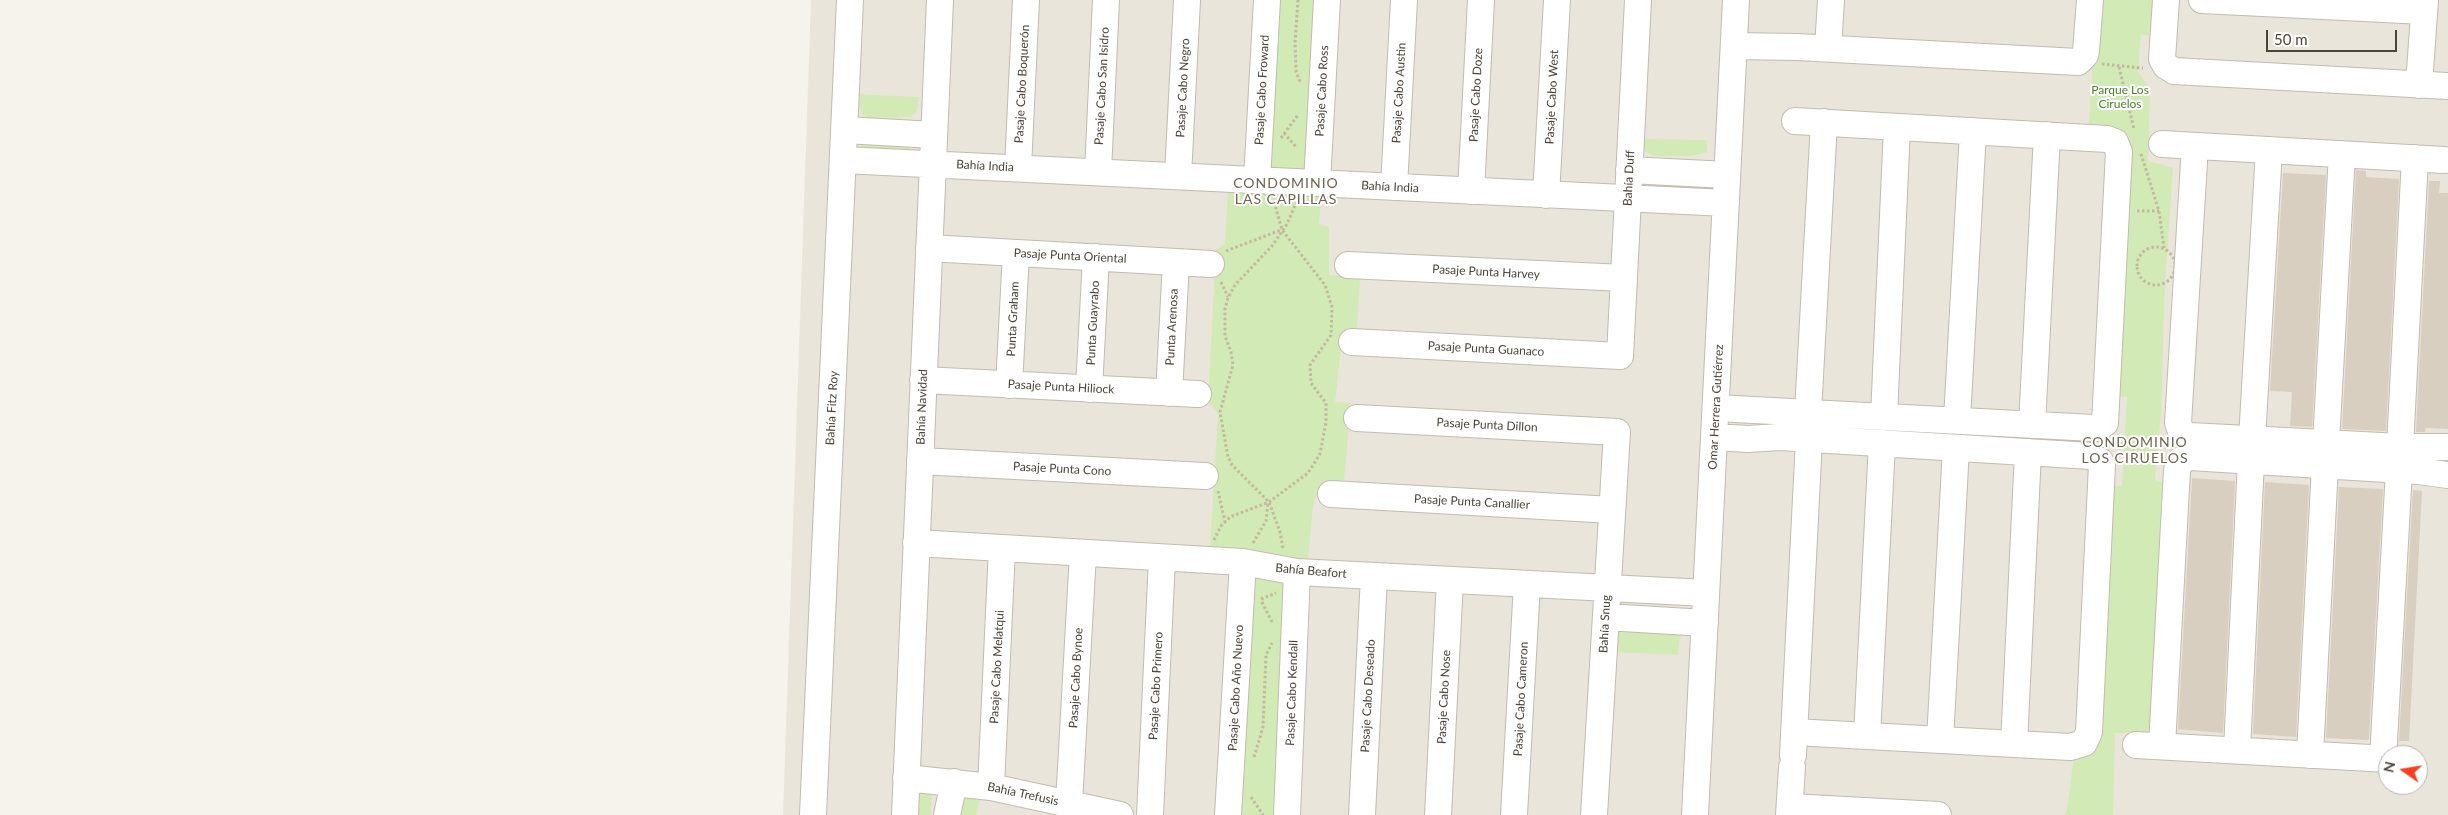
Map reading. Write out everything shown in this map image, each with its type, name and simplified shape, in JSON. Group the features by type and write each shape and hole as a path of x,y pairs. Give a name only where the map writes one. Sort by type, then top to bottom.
{"street":[{"name":"Bahía Fitz Roy","path":"812,815 850,0"},
{"name":"Bahía Navidad","path":"905,815 940,0"},
{"name":"Pasaje Cabo Boquerón","path":"1018,168 1026,0"},
{"name":"Pasaje Cabo San Isidro","path":"1098,172 1106,0"},
{"name":"Pasaje Cabo Negro","path":"1178,176 1187,0"},
{"name":"Pasaje Cabo Froward","path":"1263,180 1267,0"},
{"name":"Pasaje Cabo Ross","path":"1318,183 1328,0"},
{"name":"Pasaje Cabo Austin","path":"1394,187 1404,0"},
{"name":"Pasaje Cabo Doze","path":"1471,191 1481,0"},
{"name":"Pasaje Cabo West","path":"1546,194 1557,0"},
{"name":"Bahía Duff","path":"1620,356 1638,0"},
{"name":"Omar Herrera Gutiérrez","path":"1695,815 1736,0"},
{"path":"1828,48 1831,0"},
{"path":"1734,46 1828,48 2073,62 2082,59 2086,51 2090,0"},
{"path":"2166,0 2162,55 2166,66 2178,72 2448,86"},
{"path":"2202,0 2424,6 2419,85"},
{"path":"1716,408 2098,428 2103,426 2106,419 2119,148 2111,140 1795,121"},
{"path":"1808,412 1824,122"},
{"path":"1884,416 1896,127"},
{"path":"845,130 934,134"},
{"path":"1957,420 1973,131"},
{"path":"2032,425 2047,135"},
{"path":"2162,144 2444,160"},
{"path":"2195,146 2178,413 2180,431 2190,436 2251,450"},
{"path":"2237,750 2251,450 2269,150"},
{"path":"2310,755 2342,154"},
{"path":"2386,745 2415,158"},
{"name":"Bahía India","path":"843,160 1726,204"},
{"path":"1629,170 1727,175"},
{"name":"Pasaje Punta Oriental","path":"929,248 1211,264"},
{"name":"Punta Graham","path":"1009,385 1016,253"},
{"name":"Punta Guayrabo","path":"1089,389 1096,257"},
{"name":"Punta Arenosa","path":"1169,393 1176,262"},
{"name":"Pasaje Punta Harvey","path":"1348,265 1624,278"},
{"name":"Pasaje Punta Guanaco","path":"1352,342 1620,356"},
{"name":"Pasaje Punta Hiliock","path":"923,380 1198,394"},
{"name":"Pasaje Punta Dillon","path":"1357,418 1617,432"},
{"name":"Bahía Snug","path":"1594,815 1617,432"},
{"path":"1714,437 1810,439 2091,456 2100,461 2102,466 2090,732 2084,743 2075,747 1867,736 1793,752"},
{"path":"1810,439 1790,811 1938,815"},
{"path":"1867,736 1882,443"},
{"path":"1940,740 1956,448"},
{"path":"2162,746 2178,465 2185,458 2251,450 2399,458 2448,448"},
{"path":"2014,744 2028,452"},
{"path":"2399,458 2448,475"},
{"name":"Pasaje Punta Cono","path":"920,461 1205,476"},
{"name":"Pasaje Punta Canallier","path":"1331,494 1612,510"},
{"name":"Bahía Beafort","path":"916,543 1244,562 1297,572 1706,593"},
{"name":"Pasaje Cabo Melatqui","path":"991,787 1002,548"},
{"name":"Pasaje Cabo Bynoe","path":"1070,804 1083,553"},
{"name":"Pasaje Cabo Primero","path":"1150,815 1162,558"},
{"name":"Pasaje Cabo Año Nuevo","path":"1241,813 1244,562"},
{"name":"Pasaje Cabo Kendall","path":"1287,815 1297,572"},
{"name":"Pasaje Cabo Deseado","path":"1362,815 1374,576"},
{"name":"Pasaje Cabo Nose","path":"1438,815 1450,580"},
{"name":"Pasaje Cabo Cameron","path":"1514,815 1527,584"},
{"path":"1606,617 1705,623"},
{"path":"2136,745 2378,759"},
{"name":"Bahía Trefusis","path":"906,778 991,787 1120,815"},
{"path":"947,815 954,782"}],"path":[{"path":"1298,0 1296,71 1303,89"},
{"path":"2082,59 2109,66 2157,69 2166,66"},
{"path":"1278,142 1298,115 1301,107"},
{"path":"1207,560 1216,537 1230,517 1268,502 1308,473 1320,454 1326,422 1326,403 1311,383 1310,365 1331,335 1332,307 1325,285 1282,230 1271,195 1263,180"},
{"path":"1211,264 1222,252 1282,230"},
{"path":"1268,502 1232,464 1228,457 1220,412 1233,365 1231,352 1225,336 1224,323 1228,298 1235,286 1272,246 1282,230"},
{"path":"2151,247 2164,248 2174,258 2174,273 2170,280 2161,285 2148,284 2138,274 2137,261 2145,250 2151,247"},
{"path":"2113,443 2176,447 2180,431"},
{"path":"1241,813 1258,808"}],"shaded area":[{"path":"811,0 2448,0 2448,815 783,815"}],"green space":[{"path":"1271,0 1322,0 1311,177 1262,172"},
{"name":"Parque Los Ciruelos","path":"2096,0 2156,0 2154,36 2141,35 2138,72 2150,89 2148,161 2173,168 2165,284 2161,412 2155,480 2166,484 2153,732 2115,733 2113,815 2064,815 2067,810 2108,486 2122,486 2127,397 2111,396 2123,139 2111,125 2089,124"},
{"path":"856,94 919,97 917,111 910,117 869,118 862,114"},
{"path":"1639,139 1707,140 1707,152 1691,156 1653,156 1645,151"},
{"path":"860,141 910,141 910,152 861,153"},
{"path":"1228,186 1322,190 1319,224 1329,227 1329,275 1360,277 1357,329 1343,330 1335,402 1351,403 1344,480 1320,484 1313,505 1308,561 1210,548 1218,413 1208,401 1216,250 1225,244"},
{"path":"1249,578 1290,584 1279,815 1234,815"},
{"path":"1621,628 1672,630 1680,635 1678,655 1612,652 1613,634"},
{"path":"921,791 927,791 932,795 930,815 913,815 915,795"},
{"path":"970,794 981,796 976,815 958,815 962,799"}],"building":[{"path":"2356,170 2366,171 2366,177 2399,179 2386,431 2342,429"},
{"path":"2283,173 2326,175 2312,427 2290,426 2292,392 2270,391"},
{"path":"2429,181 2440,181 2439,193 2448,193 2448,429 2426,428 2425,432 2416,432"},
{"path":"2192,478 2235,481 2223,733 2178,729"},
{"path":"2265,482 2309,485 2296,737 2253,734"},
{"path":"2339,487 2383,489 2369,739 2367,740 2326,738"},
{"path":"2413,490 2422,491 2409,741 2399,741"}],"district":[{"name":"CONDOMINIO LAS CAPILLAS","path":"1286,192"},
{"name":"CONDOMINIO LOS CIRUELOS","path":"2135,450"}]}
